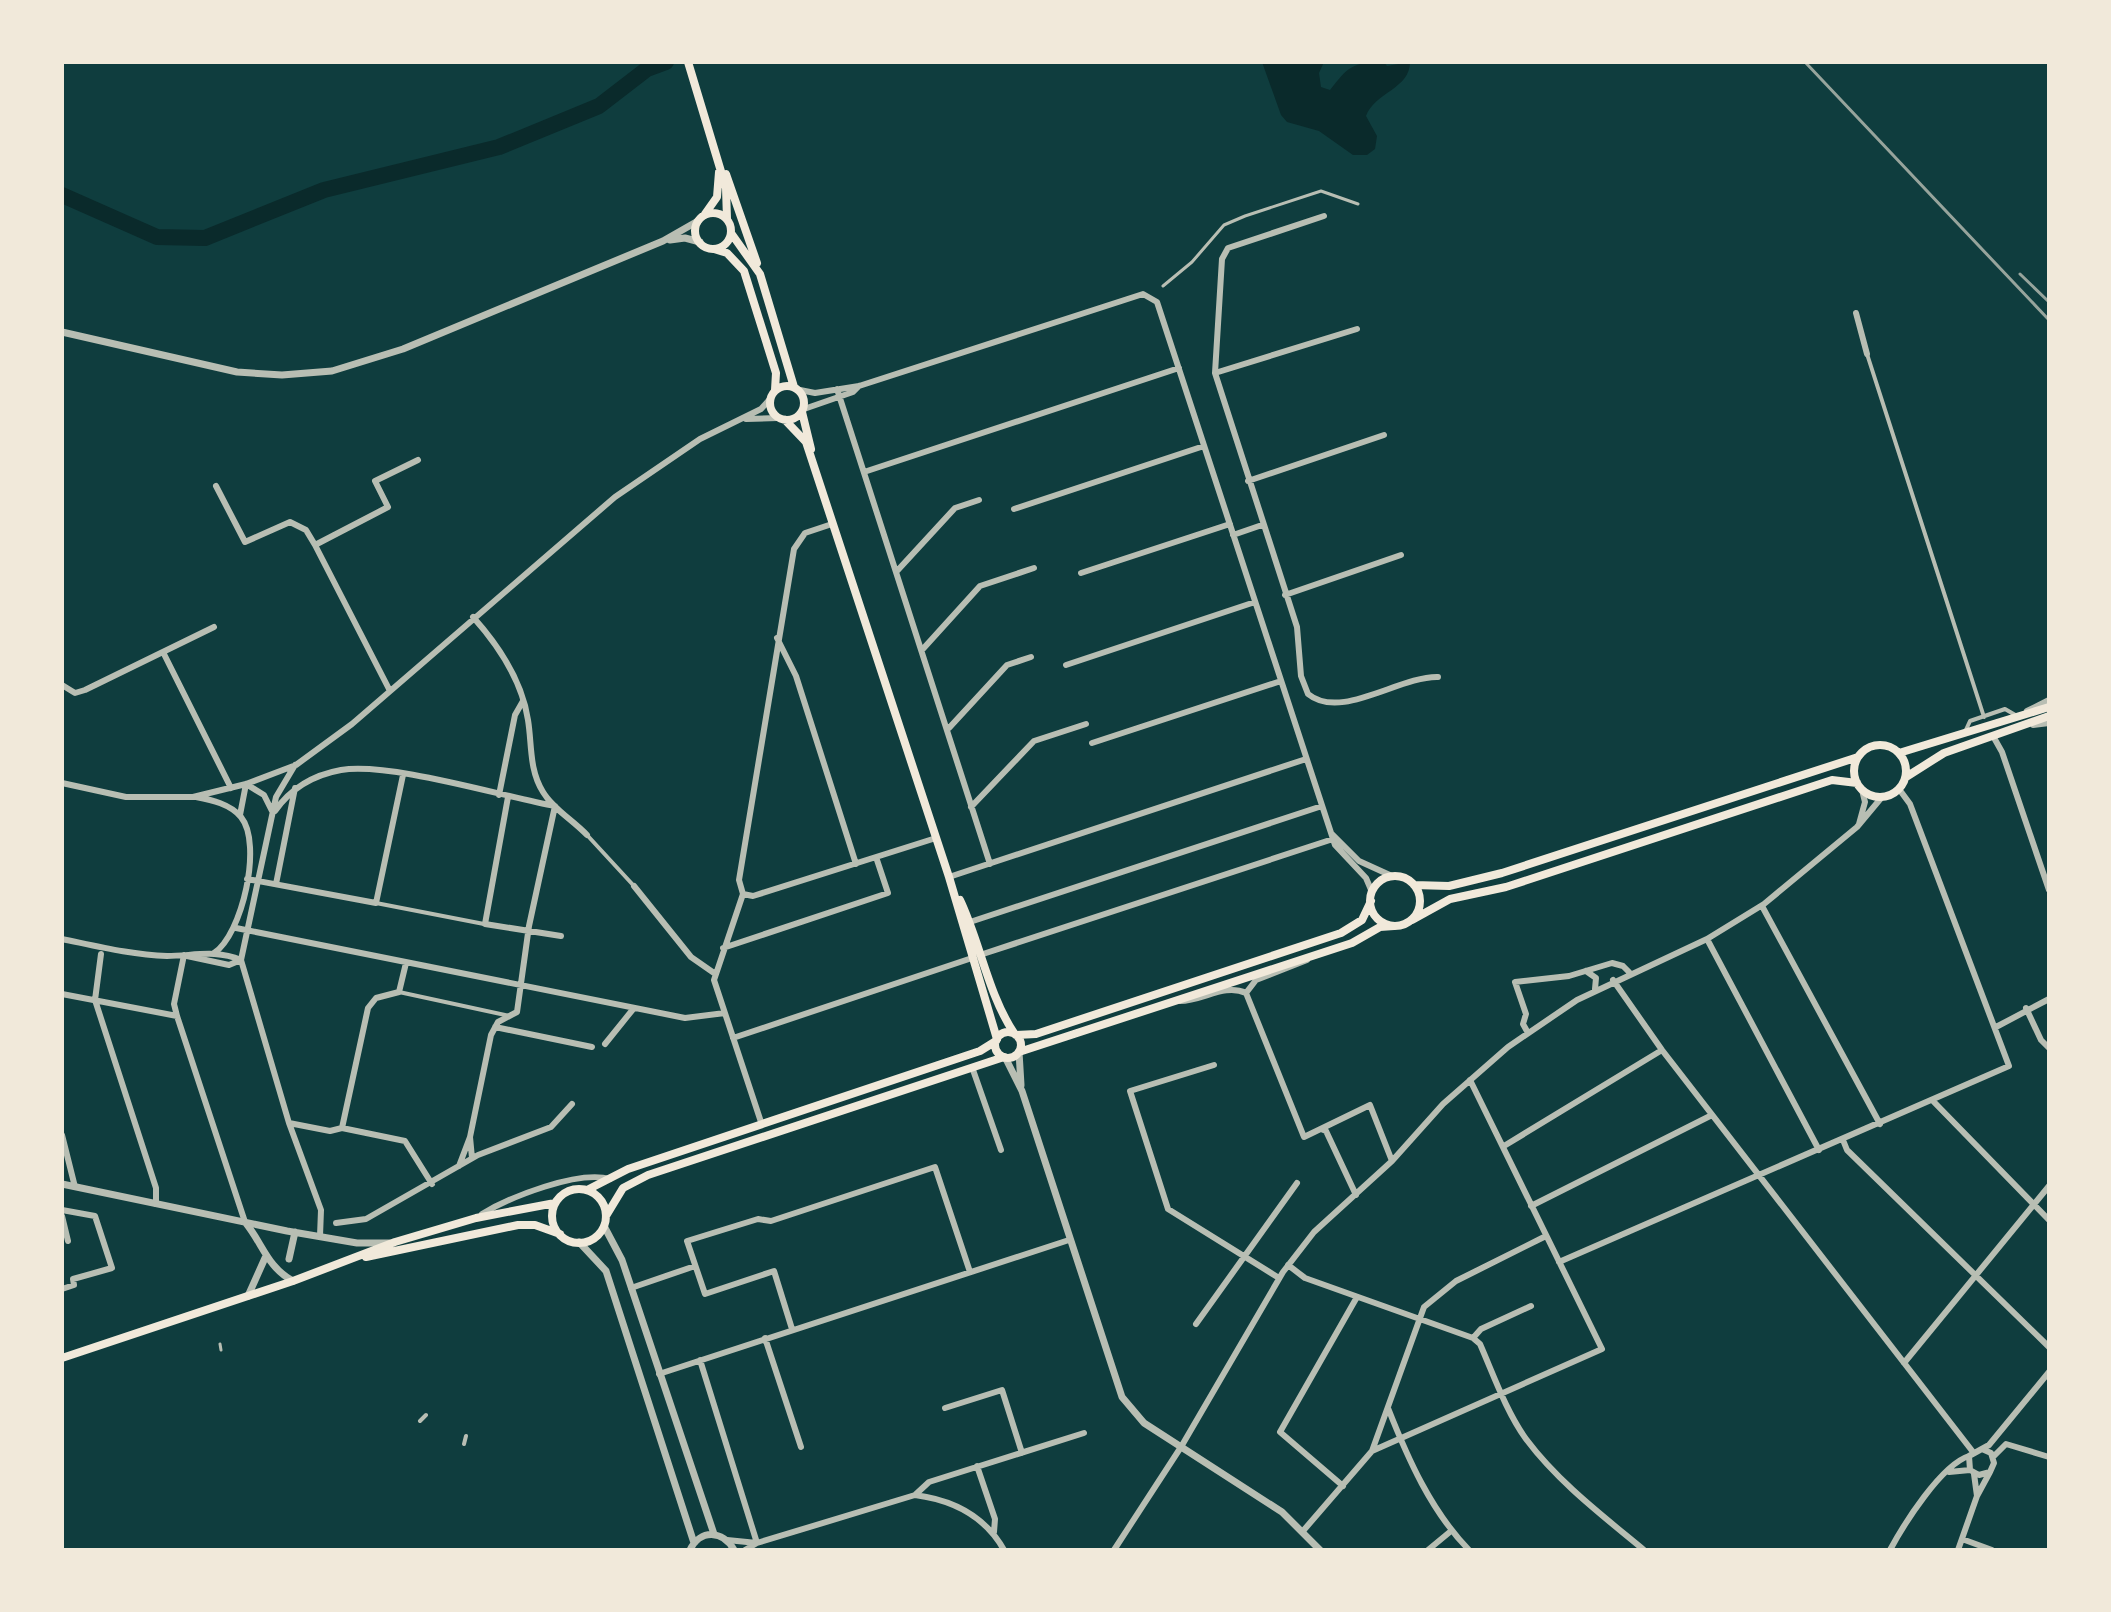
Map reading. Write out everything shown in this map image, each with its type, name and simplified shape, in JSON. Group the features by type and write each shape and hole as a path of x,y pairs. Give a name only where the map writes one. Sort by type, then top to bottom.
{"main road":[{"path":"688,62 720,163 731,233 760,274"},
{"path":"720,163 717,197 700,219 695,232 700,242 727,253 744,271 776,373 771,410 806,442 949,877 996,1049 1004,1057"},
{"path":"720,163 733,187 797,389 819,485"},
{"path":"700,219 718,213 727,219"},
{"path":"714,249 725,244 731,233"},
{"path":"773,394 797,389"},
{"path":"782,419 794,419 803,411"},
{"path":"353,1259 518,1225 535,1225 579,1242 594,1238 604,1226 606,1216 623,1188 648,1175 1352,943 1380,927 1412,920 1450,899 1506,887 1832,780 1882,797 1899,789 1906,777 1930,760 1993,736 2049,707"},
{"path":"1414,885 1449,886 1502,873 1858,757 1878,746 1899,753 2049,716"},
{"path":"1899,753 1906,777"},
{"path":"1858,757 1854,770 1859,787"},
{"path":"62,1358 293,1281 395,1242 476,1218 555,1203 572,1190 587,1190 628,1169 980,1051 1004,1033 1036,1034 1341,933 1362,920 1380,882 1392,876 1404,878 1414,885 1420,899 1412,920"},
{"path":"949,877 983,954 1001,1012 1020,1041 1019,1052"},
{"path":"1371,896 1380,920 1394,926"},
{"path":"587,1190 601,1200 606,1216"},
{"path":"555,1203 553,1220 560,1234"}],"street":[{"path":"1324,216 1228,248 1222,259 1215,373 1297,627 1303,686 1316,700 1345,703 1419,677 1438,677"},
{"path":"62,332 237,372 307,375 365,363 403,349 663,241 700,219"},
{"path":"663,241 685,238 700,242"},
{"path":"797,389 815,393 859,386 1143,294 1151,296 1157,302 1332,837 1339,852 1366,878 1371,896"},
{"path":"1856,313 1984,717"},
{"path":"1215,373 1357,329"},
{"path":"864,472 1179,368"},
{"path":"803,411 859,386"},
{"path":"837,389 949,728 990,864"},
{"path":"62,783 126,797 193,797 246,784 296,765 327,744 630,485 700,439 761,409 773,394"},
{"path":"739,420 782,419"},
{"path":"1248,481 1384,435"},
{"path":"1014,509 1204,446"},
{"path":"315,545 388,507 375,481 418,460"},
{"path":"216,486 245,542 290,522 306,530 390,691"},
{"path":"897,571 955,508 979,500"},
{"path":"762,1125 714,973 743,894 739,880 777,638 798,539 832,524"},
{"path":"1081,573 1230,524"},
{"path":"1233,535 1262,525"},
{"path":"1285,595 1401,555"},
{"path":"922,650 980,586 1034,568"},
{"path":"1066,665 1255,602"},
{"path":"473,617 504,656 523,701 533,768 543,793 634,886 691,957 714,973"},
{"path":"62,685 67,691 81,692 214,627"},
{"path":"777,638 796,676 856,864"},
{"path":"163,652 231,788"},
{"path":"949,728 1007,665 1031,657"},
{"path":"1092,743 1281,681"},
{"path":"2020,722 2049,700"},
{"path":"499,795 515,715 523,701"},
{"path":"1964,735 1970,721 2005,709 2020,722 2049,723"},
{"path":"971,807 1034,741 1086,724"},
{"path":"1993,736 2002,752 2049,890"},
{"path":"949,877 1306,759"},
{"path":"296,765 276,797 241,960 289,1123 321,1210 320,1236"},
{"path":"273,814 295,788 313,778 343,770 403,775 555,806"},
{"path":"376,903 403,775"},
{"path":"246,784 264,795 273,814"},
{"path":"240,816 246,784"},
{"path":"1857,827 1864,811 1859,787"},
{"path":"276,884 295,788"},
{"path":"1559,1262 2009,1066 1910,804 1899,789"},
{"path":"521,800 543,793"},
{"path":"193,797 224,805 240,816 249,836 247,879 236,928 214,953"},
{"path":"485,924 508,797"},
{"path":"1114,1550 1181,1447 1288,1265 1314,1232 1392,1161 1443,1104 1528,1033 1595,989 1707,939 1762,906 1857,827 1882,797"},
{"path":"459,1166 470,1137 495,1027 514,1016 523,986 529,933 555,806"},
{"path":"970,922 1322,806"},
{"path":"1332,837 1359,861 1392,876"},
{"path":"983,954 1332,837"},
{"path":"743,894 753,896 936,838"},
{"path":"723,948 888,893 876,857"},
{"path":"247,879 529,933 561,936"},
{"path":"1762,906 1880,1124"},
{"path":"236,928 685,1018 725,1013"},
{"path":"62,939 133,953 214,953 241,960"},
{"path":"1707,939 1819,1150"},
{"path":"101,954 95,1000 156,1188 156,1204"},
{"path":"1246,993 1256,980 1297,966 1315,954"},
{"path":"184,955 229,965 241,960"},
{"path":"184,955 174,1004 245,1222 261,1244 265,1258 280,1274 293,1281"},
{"path":"733,1038 972,958"},
{"path":"399,992 406,963"},
{"path":"1528,1033 1523,1024 1526,1014 1515,982 1541,982 1618,963 1629,972"},
{"path":"1585,971 1596,978 1595,989"},
{"path":"1613,980 1662,1050 1971,1454 1977,1496"},
{"path":"1172,1000 1192,1001 1229,989 1246,993"},
{"path":"342,1128 368,1008 376,998 399,992 514,1016"},
{"path":"1246,993 1304,1137 1370,1105 1392,1161"},
{"path":"62,994 177,1016"},
{"path":"1996,1027 2026,1008 2049,999"},
{"path":"605,1044 634,1008"},
{"path":"2026,1008 2041,1040 2049,1048"},
{"path":"495,1027 592,1047"},
{"path":"1504,1146 1662,1050"},
{"path":"1019,1052 1022,1091"},
{"path":"1004,1057 1022,1091 1122,1397 1144,1423 1247,1488 1303,1531 1320,1550"},
{"path":"1214,1065 1130,1091 1168,1209 1279,1278"},
{"path":"972,1066 1001,1150"},
{"path":"1372,1451 1602,1349 1470,1080"},
{"path":"1933,1101 2049,1220"},
{"path":"336,1223 366,1219 432,1184 472,1158 551,1127 572,1104"},
{"path":"1531,1206 1712,1115"},
{"path":"289,1123 330,1131 342,1128 405,1141 432,1184"},
{"path":"1321,1129 1326,1131 1356,1195"},
{"path":"62,1135 75,1187"},
{"path":"470,1137 472,1158"},
{"path":"1843,1140 1847,1150 2049,1347"},
{"path":"792,1329 774,1271 705,1294 687,1241 758,1219 771,1221 935,1167 970,1272"},
{"path":"476,1218 502,1202 583,1177 610,1179"},
{"path":"1196,1324 1297,1183"},
{"path":"62,1184 295,1232 368,1244 395,1242"},
{"path":"1904,1363 2049,1186"},
{"path":"62,1289 74,1285 73,1279 112,1268 95,1216 62,1213 68,1241"},
{"path":"604,1226 619,1252 714,1534 727,1540 757,1543"},
{"path":"289,1259 295,1232"},
{"path":"1303,1531 1372,1451 1424,1307 1456,1281 1546,1236"},
{"path":"659,1374 1069,1240"},
{"path":"579,1242 606,1271 692,1546 714,1534"},
{"path":"248,1296 265,1258"},
{"path":"1288,1265 1305,1278 1473,1338 1480,1344 1513,1419 1546,1463 1644,1550"},
{"path":"631,1288 695,1266"},
{"path":"1343,1486 1280,1432 1357,1297"},
{"path":"1473,1338 1481,1329 1531,1306"},
{"path":"765,1338 801,1447"},
{"path":"700,1360 757,1543"},
{"path":"1890,1550 1920,1502 1962,1458 1982,1449 2005,1426 2049,1372"},
{"path":"945,1408 1002,1390 1022,1453"},
{"path":"1388,1408 1400,1438 1451,1531 1469,1550"},
{"path":"420,1421 426,1415"},
{"path":"2005,1426 2006,1438 2014,1445 2049,1457"},
{"path":"745,1550 757,1543 915,1495 929,1482 1084,1433"},
{"path":"464,1444 466,1436"},
{"path":"1958,1550 1977,1496 1990,1472 1993,1457 2001,1446 2014,1445"},
{"path":"1982,1449 1993,1457"},
{"path":"977,1466 995,1519 994,1532"},
{"path":"1949,1472 1990,1472"},
{"path":"915,1495 956,1506 994,1532 1004,1550"},
{"path":"1428,1550 1451,1531"},
{"path":"1962,1539 1992,1550"},
{"path":"727,1540 734,1550"}],"lane":[{"path":"1163,286 1192,262 1224,225 1245,216 1321,191 1358,204"},
{"path":"220,1344 221,1350"}],"water":[{"path":"1262,62 1324,62 1319,73 1321,87 1330,90 1352,67 1365,63 1384,62 1387,66 1410,62 1404,78 1370,108 1366,116 1377,136 1375,149 1367,155 1353,155 1319,131 1287,122 1281,115"}],"waterway":[{"path":"62,195 157,237 205,238 324,190 499,147 599,106 647,69 666,62"}],"railway":[{"path":"1805,62 2049,320"},
{"path":"2020,274 2049,302"}]}
